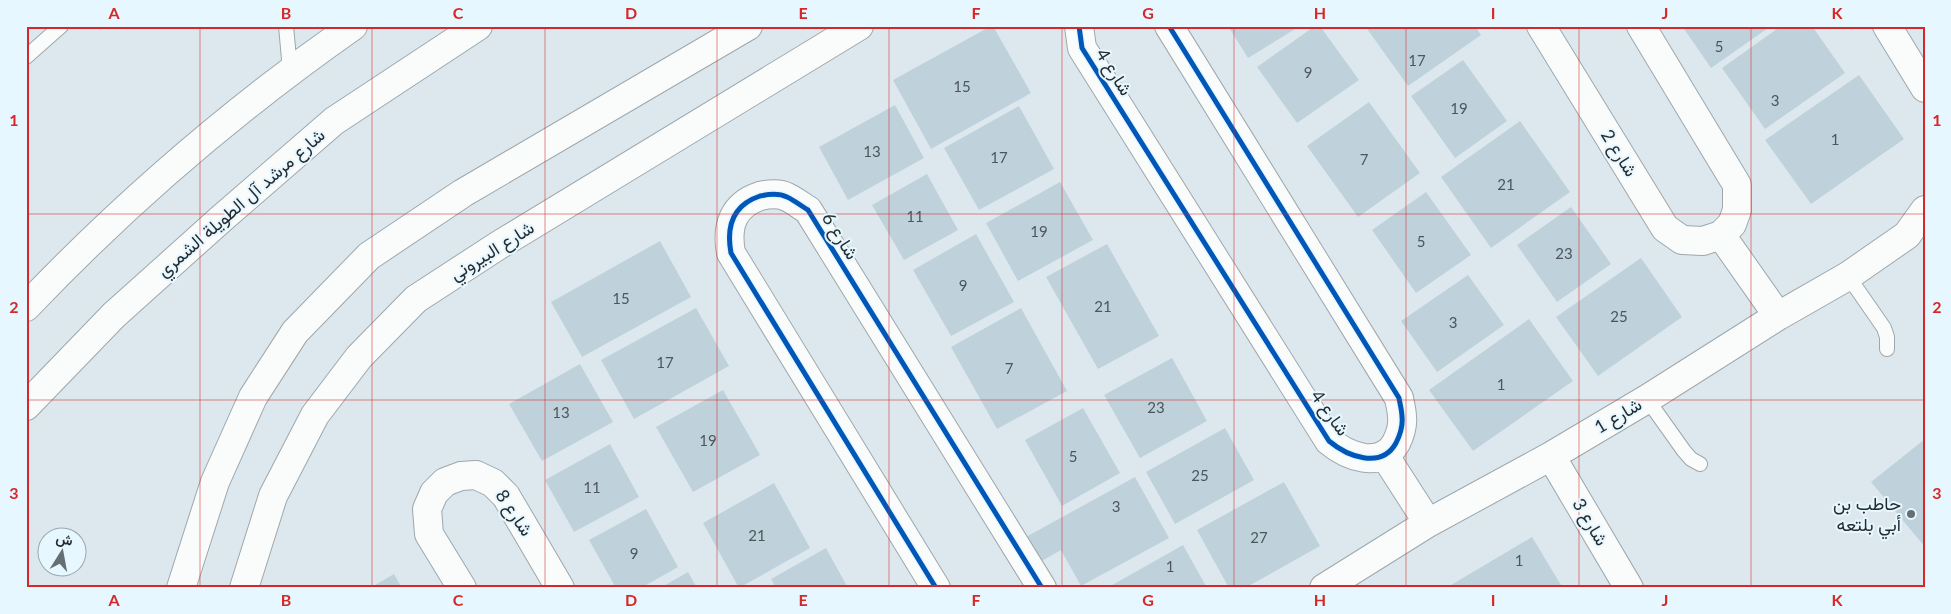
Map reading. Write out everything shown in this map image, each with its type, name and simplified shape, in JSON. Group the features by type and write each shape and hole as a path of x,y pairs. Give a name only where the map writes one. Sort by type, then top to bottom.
{"street":[{"path":"26,307 69,262 170,171 290,70 353,26"},
{"name":"شارع مرشد آل الطويلة الشمري","path":"26,406 114,315 334,121 478,26"},
{"path":"181,588 215,482 253,397 295,332 369,256 463,194 748,26"},
{"name":"شارع البيروني","path":"244,588 273,496 315,415 359,357 416,300 499,246 859,26"},
{"name":"شارع 4","path":"1080,26 1082,48 1329,441 1342,451 1356,457 1385,456"},
{"path":"1168,26 1399,398 1402,418 1400,434 1393,449 1385,456 1428,523"},
{"name":"شارع 2","path":"1541,26 1665,228 1682,240 1703,241 1721,235"},
{"path":"1641,26 1737,185 1737,210 1732,224 1721,235 1778,316"},
{"path":"1887,26 1925,88"},
{"name":"شارع 6","path":"936,588 731,252 728,238 732,221 739,208 752,199 769,194 786,196 808,210 1042,588"},
{"name":"شارع 1","path":"1324,588 1428,523 1551,456 1647,399 1778,316 1916,234 1925,210"},
{"name":"شارع 3","path":"1551,456 1629,588"},
{"name":"شارع 8","path":"462,588 429,534 428,509 434,493 445,482 461,476 476,475 493,483 506,496 560,588"}],"lane":[{"path":"26,57 61,26"},
{"path":"286,26 290,70"},
{"path":"1848,276 1884,328 1887,337 1887,348"},
{"path":"1647,399 1684,451 1691,459 1700,464"}],"building":[{"path":"993,26 1031,93 931,149 893,80"},
{"path":"1228,26 1300,26 1248,58"},
{"path":"1315,26 1320,26 1359,80 1297,123 1257,67"},
{"path":"1365,26 1475,26 1481,35 1408,86"},
{"path":"1682,26 1771,26 1711,68"},
{"path":"1781,26 1812,26 1845,73 1765,129 1722,68"},
{"path":"1463,60 1507,121 1455,158 1411,96"},
{"path":"1859,75 1904,139 1811,204 1765,140"},
{"path":"1369,102 1420,173 1358,217 1307,146"},
{"path":"895,105 924,158 848,200 819,147"},
{"path":"1019,106 1054,169 979,210 944,148"},
{"path":"1520,121 1570,192 1491,248 1441,177"},
{"path":"927,174 958,230 904,260 872,205"},
{"path":"1060,182 1093,240 1018,281 986,223"},
{"path":"1426,192 1471,255 1416,293 1372,230"},
{"path":"1571,207 1611,264 1557,302 1517,245"},
{"path":"976,234 1014,302 951,336 913,270"},
{"path":"660,241 691,297 582,357 551,302"},
{"path":"1107,244 1159,336 1098,369 1046,277"},
{"path":"1641,258 1682,317 1598,376 1556,317"},
{"path":"1468,275 1504,325 1437,372 1401,321"},
{"path":"696,308 729,366 634,419 601,360"},
{"path":"1021,308 1067,391 997,429 951,347"},
{"path":"1529,319 1573,381 1473,451 1429,390"},
{"path":"1172,358 1207,421 1140,458 1104,395"},
{"path":"580,364 613,422 542,461 509,404"},
{"path":"723,390 760,455 693,492 656,427"},
{"path":"1083,408 1120,473 1062,506 1025,440"},
{"path":"1225,428 1254,480 1175,524 1146,472"},
{"name":"حاطب بن أبي بلتعه","path":"1925,439 1925,547 1871,482"},
{"path":"610,444 639,497 574,532 545,480"},
{"path":"1135,477 1169,538 1081,586 1061,550 1040,562 1026,537"},
{"path":"1284,482 1320,546 1245,588 1229,588 1197,530"},
{"path":"774,483 810,548 739,588 703,523"},
{"path":"646,509 678,567 641,588 616,588 589,540"},
{"path":"1532,537 1561,585 1557,588 1446,588"},
{"path":"1183,545 1207,588 1107,588"},
{"path":"826,548 848,588 776,588 771,579"},
{"path":"688,572 697,588 660,588"},
{"path":"394,574 402,588 370,588"}],"cycle path":[{"path":"1079,26 1082,48 1329,441 1345,451 1364,458 1382,456 1390,451 1400,434 1402,412 1399,398 1169,26"},
{"path":"936,588 731,253 731,225 738,211 751,200 763,195 781,195 790,198 808,210 1042,588"}],"place":[{"name":"حاطب بن أبي بلتعه","path":"1911,514"}]}
